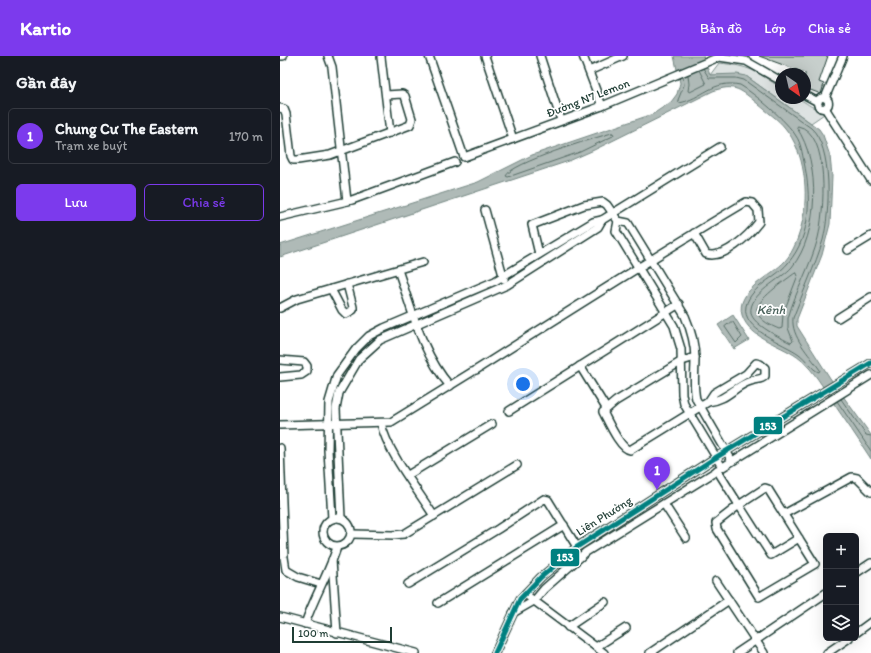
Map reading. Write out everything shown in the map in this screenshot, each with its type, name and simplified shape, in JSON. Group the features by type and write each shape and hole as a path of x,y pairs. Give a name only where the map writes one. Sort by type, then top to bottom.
{"street":[{"path":"328,56 332,67 347,201"},
{"name":"Đường N7 Lemon","path":"429,56 464,157 602,106 719,56"},
{"path":"485,56 512,139"},
{"path":"540,56 561,120"},
{"path":"583,56 602,106"},
{"path":"589,71 623,56"},
{"path":"719,56 746,61 775,78"},
{"path":"818,102 821,98 825,98 843,56"},
{"path":"381,57 390,133"},
{"path":"280,108 284,109 286,114 290,154 293,160 318,158 410,125 412,119 404,95 386,95"},
{"path":"811,98 818,102 819,106 825,108 871,180"},
{"path":"825,98 828,104 825,108"},
{"path":"341,518 329,402 337,375 346,360 369,336 503,276 593,222 602,220 720,147"},
{"path":"280,217 347,201 455,162"},
{"path":"539,254 532,224 597,202 607,204 618,221 628,224 679,304 692,332 695,357 694,391 700,407 732,461"},
{"path":"280,425 381,423 396,420 694,233 746,202 752,203 758,210 759,222 747,237 721,254 710,256 706,254 694,233"},
{"path":"485,210 503,276 507,285"},
{"path":"332,518 341,518 349,523 352,534 346,544 337,547 328,543 323,534 325,525 332,518 332,423 339,393 358,359 380,340 507,285 598,227 602,220"},
{"path":"618,221 616,231 666,311 678,337 682,361 682,394 689,414 715,458 719,469 739,505 771,555 799,538"},
{"path":"848,250 871,236"},
{"path":"280,308 297,299 423,262"},
{"path":"398,270 416,324 432,362 450,386"},
{"path":"331,289 342,310 346,314 353,310 354,307 347,284"},
{"path":"838,318 871,297"},
{"path":"509,411 679,304"},
{"path":"695,357 682,361 606,408 603,412 610,426 628,450 708,402 714,393 746,374 756,363 765,368 765,376 763,378 750,381 718,401 708,402"},
{"path":"280,360 304,362 307,366 304,374 280,377"},
{"name":"Liên Phường","path":"513,613 525,594 577,547 726,451 871,364"},
{"path":"580,366 606,408"},
{"name":"Liên Phường","path":"513,613 534,601 558,576 586,552 871,374"},
{"path":"381,423 383,434 434,516"},
{"path":"408,476 492,424"},
{"path":"280,448 283,485 284,557 286,570 298,577 321,584"},
{"path":"352,534 404,534 517,465"},
{"path":"784,514 852,477 857,478 871,492"},
{"path":"767,488 815,564 759,597 716,524 739,505 767,488"},
{"path":"408,584 544,499 548,500 577,547"},
{"path":"664,504 686,538"},
{"path":"438,603 564,525"},
{"path":"305,624 313,600 337,547"},
{"path":"332,560 337,633"},
{"path":"859,571 871,563"},
{"path":"716,581 764,653"},
{"path":"525,594 604,653"},
{"path":"737,653 823,595"},
{"path":"650,653 728,600"},
{"path":"568,627 605,602"},
{"path":"494,653 513,613"},
{"path":"281,620 305,624 416,653"},
{"path":"859,631 871,622"},
{"path":"596,647 626,628"},
{"path":"827,653 844,641"}],"shaded area":[{"path":"719,63 752,70 775,84 775,97 746,76 710,75"},
{"path":"785,104 807,104 819,109 829,107 830,110 811,123"}],"water":[{"name":"Kênh","path":"674,56 703,56 710,75 737,74 746,76 775,97 775,104 785,104 819,129 823,135 830,156 832,176 830,224 822,255 797,319 797,326 830,378 871,435 871,459 810,369 794,355 768,341 752,330 742,315 741,306 749,291 779,267 794,248 802,223 805,186 804,173 797,149 785,128 752,99 737,89 727,88 713,91 569,161 280,257 280,245 478,182 532,155 653,114 671,102 677,94 680,83"},
{"path":"733,315 749,340 734,349 718,325"}],"building":[{"path":"759,56 828,56 819,82 824,84 821,94 811,90 811,68 791,68"}],"transit line":[{"name":"153","path":"495,653 520,599 541,577 577,547 715,458 871,363"}],"place":[{"name":"Chung Cư The Eastern","path":"657,490"}]}
